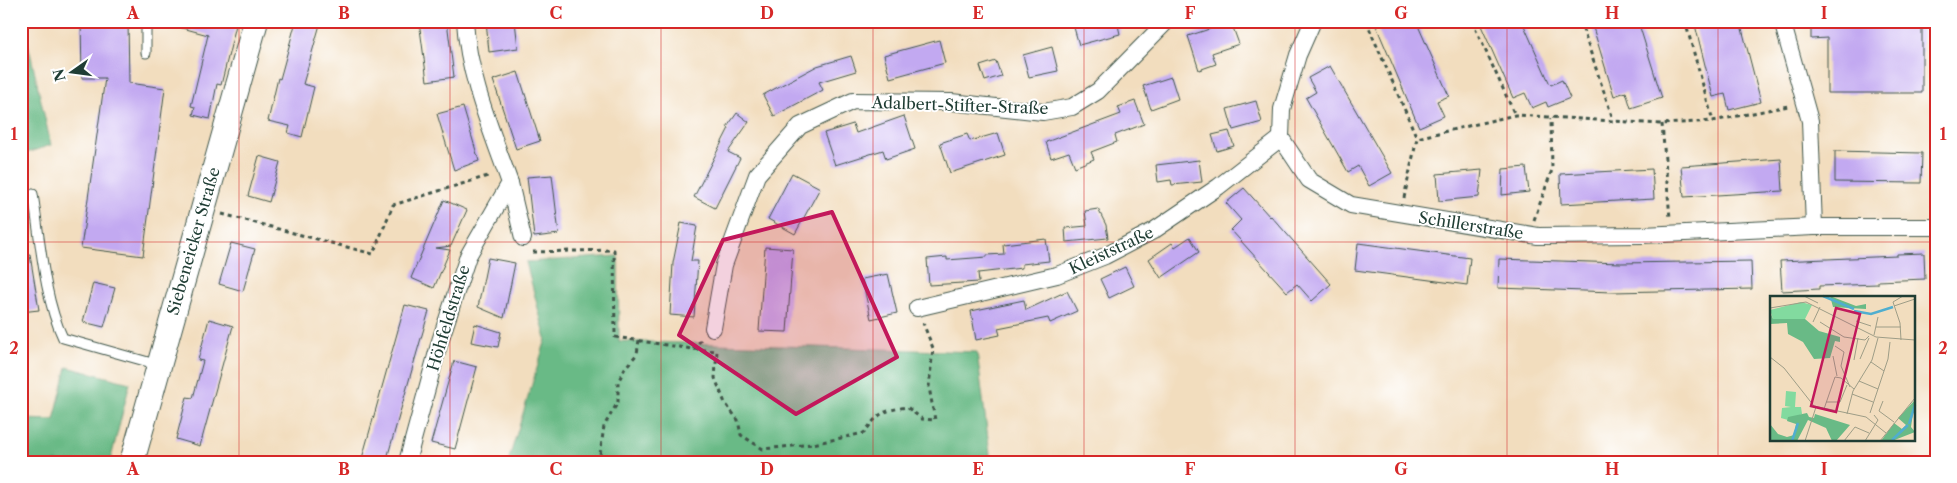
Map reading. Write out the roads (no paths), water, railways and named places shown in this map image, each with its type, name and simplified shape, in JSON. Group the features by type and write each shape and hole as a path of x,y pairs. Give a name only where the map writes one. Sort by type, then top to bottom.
{"main road":[{"name":"Siebeneicker Straße","path":"132,462 256,21"}],"street":[{"path":"465,21 466,36 482,103 508,177 524,245"},
{"name":"Adalbert-Stifter-Straße","path":"713,328 724,265 757,175 800,126 853,101 951,102 1043,112 1072,106 1098,91 1167,21"},
{"path":"1281,138 1282,109 1298,55 1313,21"},
{"path":"1782,21 1810,122 1814,227"},
{"name":"Schillerstraße","path":"1281,138 1309,180 1351,205 1529,234 1548,236 1671,234 1814,227 1936,227"},
{"name":"Kleiststraße","path":"917,308 1057,275 1105,256 1153,231 1218,187 1281,138"},
{"name":"Höhfeldstraße","path":"407,462 440,341 468,256 508,177"}],"lane":[{"path":"146,21 146,53"},
{"path":"33,194 50,295 56,322 64,338 159,366"}]}
